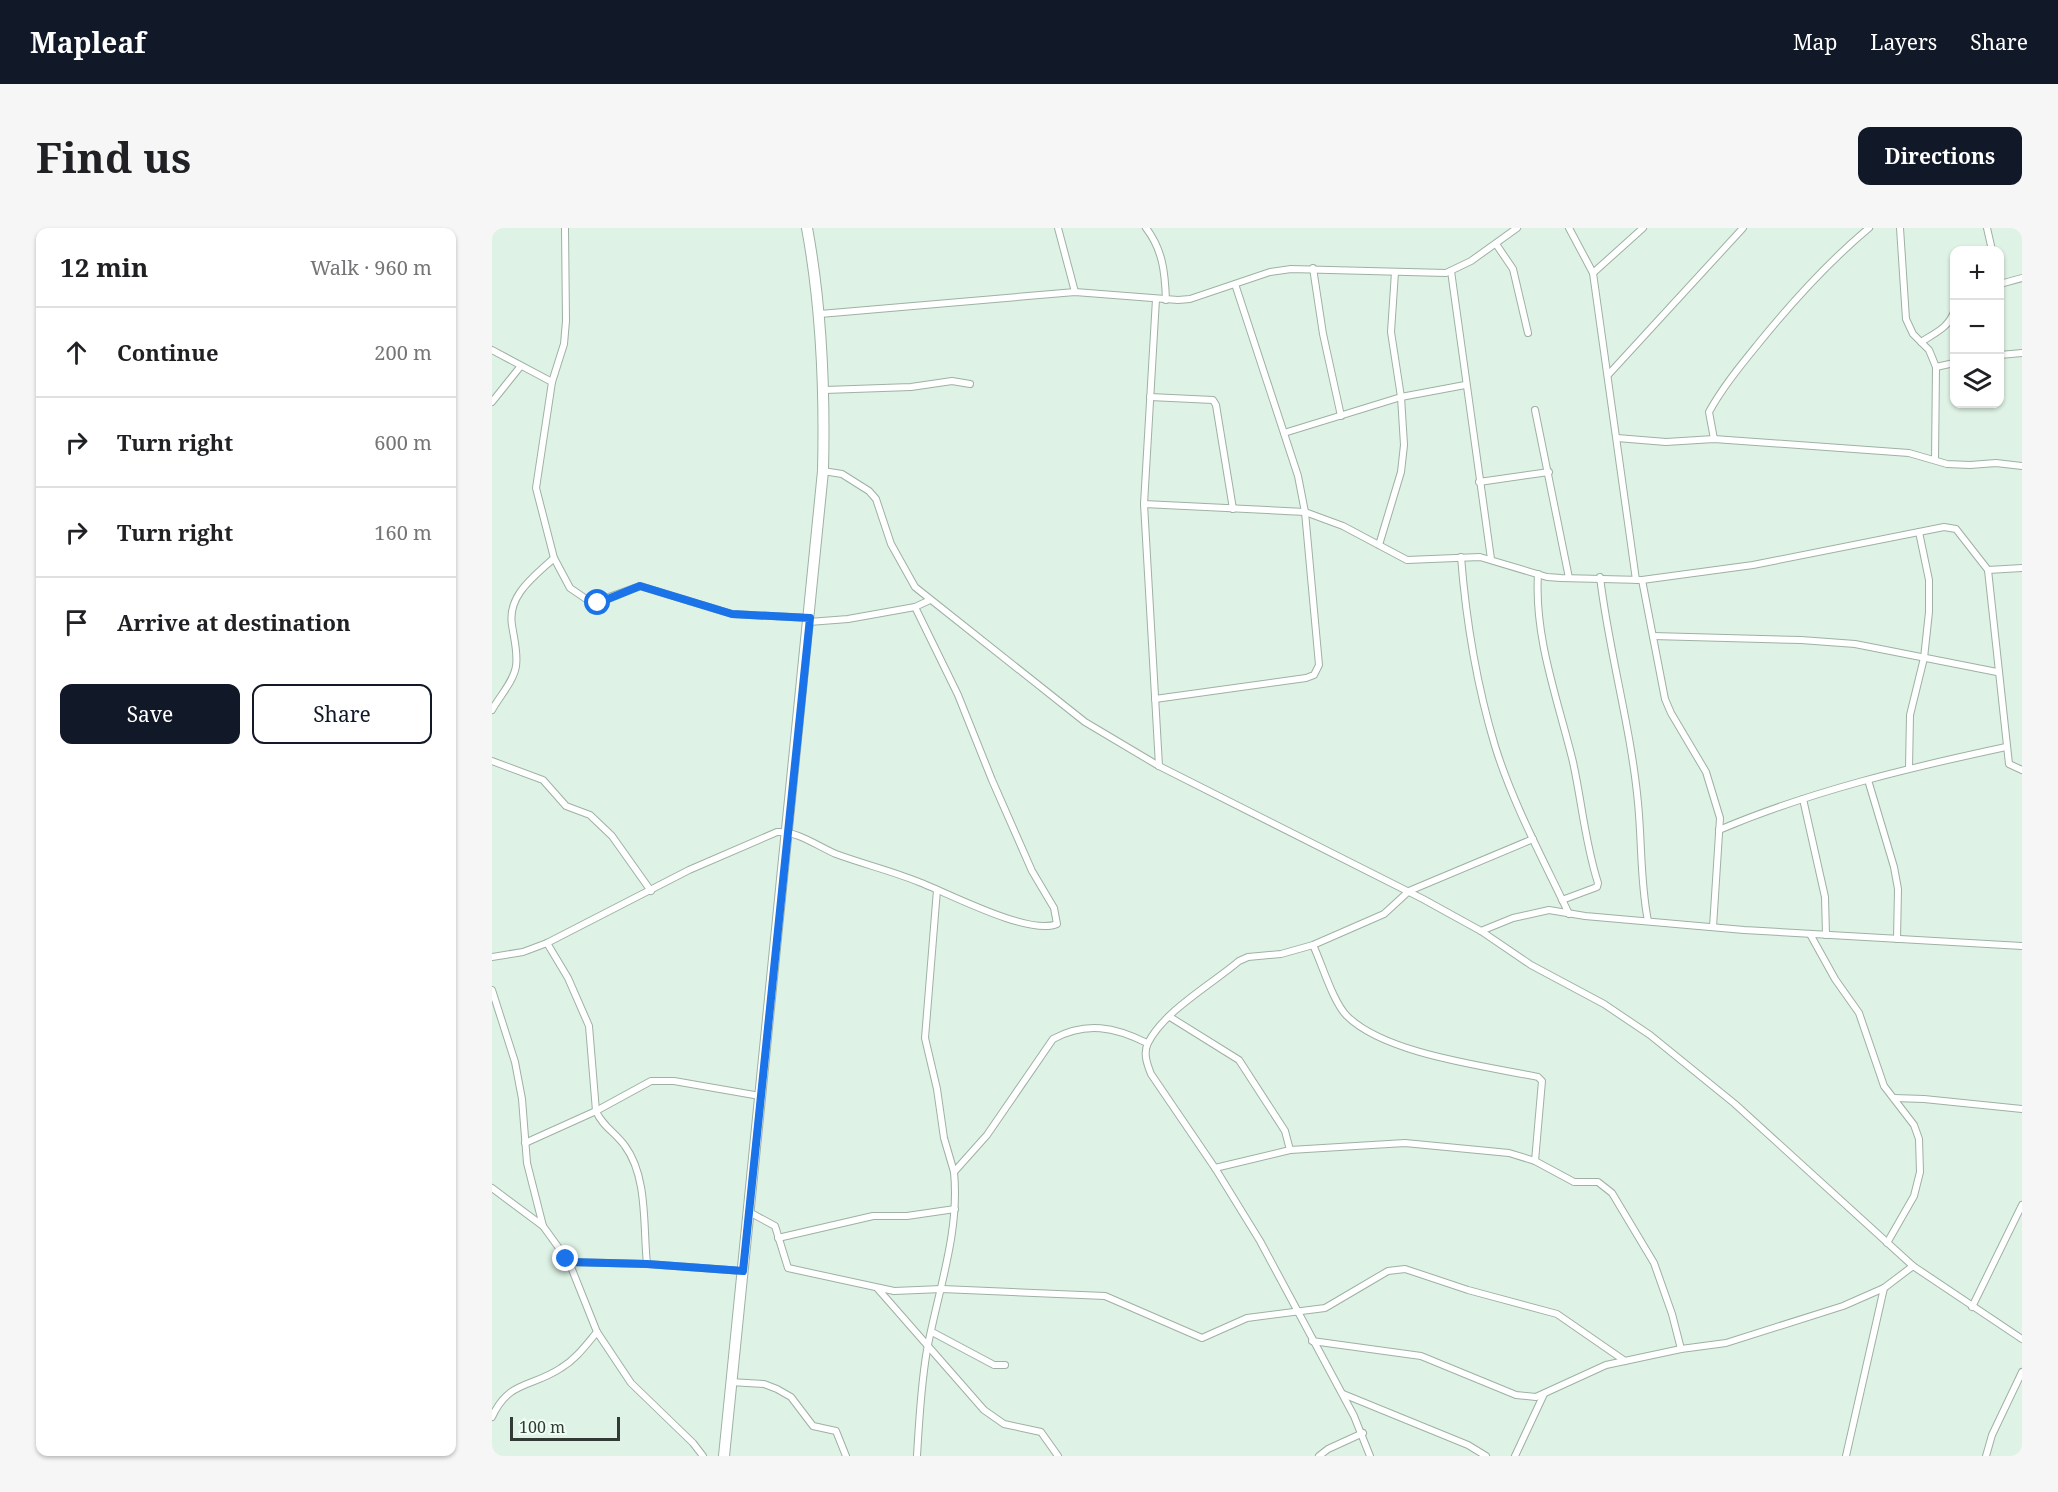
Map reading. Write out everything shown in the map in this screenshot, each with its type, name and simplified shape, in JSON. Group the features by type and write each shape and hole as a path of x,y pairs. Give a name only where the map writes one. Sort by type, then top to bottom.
{"main road":[{"path":"724,1456 759,1096 810,620 823,471 825,390 820,314 807,228"}],"street":[{"path":"565,228 566,321 564,344 552,382 536,488 554,558 570,588 592,603 640,586 732,614 810,620 848,619 915,607 930,600"},
{"path":"1058,228 1075,292"},
{"path":"1146,228 1161,256 1165,269 1166,300"},
{"path":"820,314 1075,292 1166,300 1190,299 1270,272 1313,268 1437,274 1451,271 1471,261 1517,228"},
{"path":"1569,228 1593,273 1639,580 1665,699 1706,772 1718,807 1719,830 1713,927"},
{"path":"1593,273 1643,228"},
{"path":"1608,375 1743,228"},
{"path":"1714,439 1710,412 1746,358 1799,294 1839,253 1869,228"},
{"path":"1900,228 1906,319 1929,350 1936,367 1935,460"},
{"path":"1987,228 1991,246"},
{"path":"1496,244 1513,269 1528,333"},
{"path":"1313,268 1323,334 1341,416"},
{"path":"1451,271 1491,560"},
{"path":"1379,545 1401,472 1404,445 1401,397 1391,332 1395,272"},
{"path":"2004,281 2022,278"},
{"path":"1155,699 1306,678 1318,670 1319,648 1305,512 1298,476 1235,284"},
{"path":"1156,299 1144,504 1159,766"},
{"path":"1921,342 1950,322"},
{"path":"492,350 520,367 552,382"},
{"path":"2004,355 2022,354"},
{"path":"1936,367 1950,364"},
{"path":"492,402 520,367"},
{"path":"825,390 911,387 952,381 969,384"},
{"path":"1284,433 1401,397 1465,385"},
{"path":"1150,397 1213,400 1216,405 1233,509"},
{"path":"1535,410 1569,578"},
{"path":"1617,438 1666,442 1714,439 1909,453 1935,460 1970,465 1996,463 2022,466"},
{"path":"823,471 842,474 869,490 876,499 891,544 915,587 1085,722 1159,766 1409,891 1481,931 1531,965 1604,1004 1650,1035 1735,1104 1913,1266 2022,1339"},
{"path":"1479,482 1549,472"},
{"path":"1144,504 1305,512 1343,526 1407,560 1461,557 1491,560 1538,574 1569,578 1600,577 1639,580 1753,565 1944,527 1956,529 1988,570 2006,747 2009,764 2022,770"},
{"path":"1909,768 1910,715 1924,658 1929,612 1929,580 1919,532"},
{"path":"1461,557 1471,635 1495,747 1533,839 1569,914"},
{"path":"492,711 516,666 517,651 512,622 514,600 523,587 554,558"},
{"path":"1988,570 2022,568"},
{"path":"1538,574 1537,595 1547,662 1577,781 1587,849 1598,883 1597,887 1562,900"},
{"path":"1600,577 1606,632 1638,802 1642,888 1648,921"},
{"path":"492,957 523,952 547,943 768,834 788,831 836,854 937,890 970,905 1039,928 1057,924 1054,908 1028,861 958,695 915,607"},
{"path":"1653,636 1833,642 1997,672"},
{"path":"1719,830 1761,812 1909,768 2006,747"},
{"path":"492,760 543,780 566,806 590,816 600,824 651,891"},
{"path":"1868,780 1894,867 1898,889 1897,939"},
{"path":"1803,799 1825,897 1826,935"},
{"path":"1370,1456 1363,1433 1296,1312 1260,1241 1215,1168 1151,1074 1145,1059 1147,1043 1170,1017 1239,961 1248,957 1281,954 1313,945 1384,914 1409,891 1533,839"},
{"path":"917,1456 928,1344 942,1289 955,1209 954,1172 944,1138 937,1089 925,1038 937,890"},
{"path":"1481,931 1541,911 1713,927 2022,946"},
{"path":"1810,934 1835,979 1859,1013 1884,1086 1914,1125 1922,1156 1914,1196 1887,1243"},
{"path":"547,943 568,978 589,1026 596,1111 599,1119 625,1146 636,1168 640,1187 647,1264"},
{"path":"1313,945 1342,1011 1372,1033 1413,1049 1538,1077 1542,1081 1535,1161"},
{"path":"492,990 517,1070 522,1099 525,1143 543,1227"},
{"path":"1170,1017 1239,1060 1285,1131 1290,1150"},
{"path":"954,1172 987,1135 1053,1039 1069,1030 1087,1026 1127,1034 1147,1043"},
{"path":"525,1143 596,1111 631,1090 662,1079 759,1096"},
{"path":"1893,1098 2022,1109"},
{"path":"1215,1168 1290,1150 1405,1143 1509,1153 1535,1161 1574,1182 1598,1182 1612,1193 1654,1263 1672,1314 1680,1349"},
{"path":"492,1188 543,1227 569,1262 597,1332 631,1383 704,1456"},
{"path":"1972,1307 2022,1205"},
{"path":"778,1238 873,1216 908,1216 955,1209"},
{"path":"749,1212 774,1226 788,1268 838,1277 878,1289 942,1289 1105,1296 1202,1338 1247,1318 1335,1304 1388,1271 1405,1269 1468,1290 1557,1314 1625,1361"},
{"path":"569,1262 647,1264 743,1271"},
{"path":"1312,1341 1421,1356 1516,1395 1527,1397 1544,1394 1591,1371 1625,1361 1680,1349 1726,1343 1843,1306 1884,1288 1913,1266"},
{"path":"1846,1456 1884,1288"},
{"path":"878,1289 993,1418 1004,1424 1041,1432 1058,1456"},
{"path":"492,1417 505,1395 560,1370 572,1361 597,1332"},
{"path":"932,1332 994,1365 1005,1365"},
{"path":"1986,1456 1992,1435 2022,1372"},
{"path":"730,1382 764,1384 791,1397 813,1425 836,1431 846,1456"},
{"path":"1342,1394 1468,1445 1486,1456"},
{"path":"1515,1456 1544,1394"},
{"path":"1319,1456 1328,1449 1363,1433"}],"route":[{"path":"566,1259 569,1262 647,1264 743,1271 759,1096 810,618 732,614 678,599 650,586 630,589 598,603"}]}
